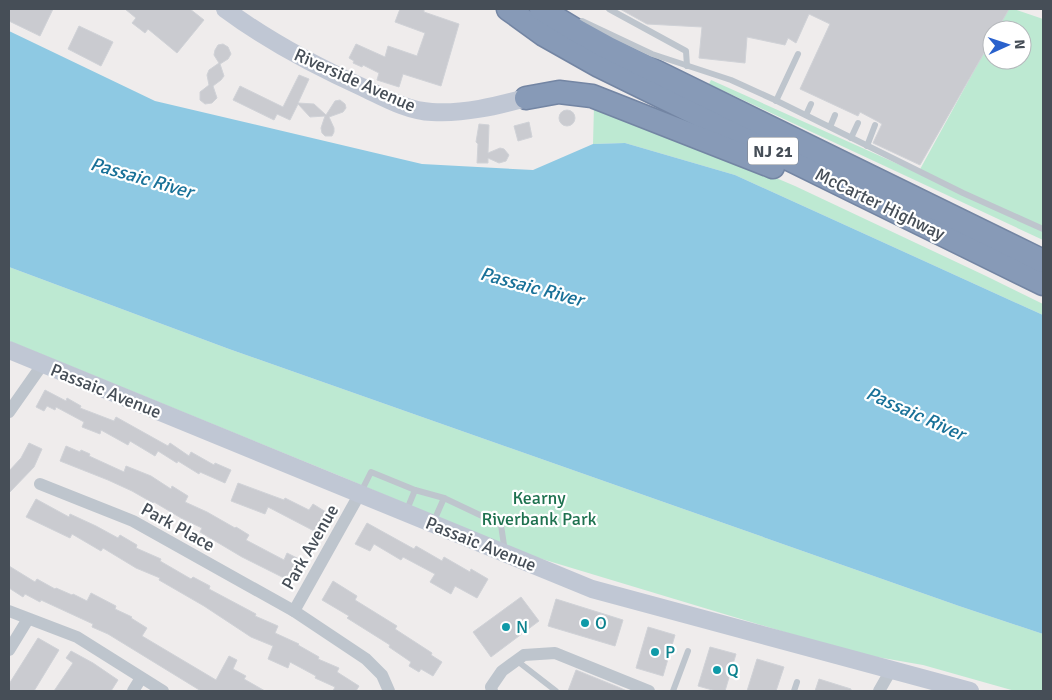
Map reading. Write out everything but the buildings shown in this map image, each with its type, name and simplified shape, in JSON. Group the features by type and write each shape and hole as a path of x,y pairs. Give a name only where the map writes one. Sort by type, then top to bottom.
{"highway":[{"name":"McCarter Highway","path":"508,9 544,35 599,66 1043,284"},
{"name":"NJ 21","path":"541,9 608,48 1038,258"},
{"path":"526,98 559,92 607,100 1000,263"}],"main road":[{"name":"Riverside Avenue","path":"225,9 259,33 304,60 414,109 432,112 471,110 526,98"},
{"name":"Passaic Avenue","path":"9,350 592,589 970,691"}],"street":[{"path":"9,412 42,365"},
{"name":"Park Place","path":"40,484 133,521 294,611"},
{"name":"Park Avenue","path":"360,495 294,611 366,658 382,676 390,691"},
{"path":"9,611 77,638 163,691"},
{"path":"9,650 28,619"},
{"path":"492,691 492,687 502,671 524,655 555,653 649,691"},
{"path":"880,691 891,670"},
{"path":"133,691 141,678"}],"lane":[{"path":"609,9 686,51 687,66"},
{"path":"578,19 652,54 731,80 1043,230"},
{"path":"776,101 798,54"},
{"path":"806,115 811,104"},
{"path":"830,127 835,115"},
{"path":"851,138 858,123"},
{"path":"867,146 876,125"},
{"path":"360,495 371,472 415,490 444,498 501,525 505,554"},
{"path":"406,514 415,490"},
{"path":"433,524 444,498"},
{"path":"673,691 688,651"},
{"path":"516,660 556,691"},
{"path":"794,691 796,682"}],"green space":[{"path":"1008,9 1014,9 1043,19 1043,240 709,84 711,80 918,173 982,56 982,70 1032,70 1032,20 1002,20"},
{"path":"594,106 680,137 795,186 1043,304 1043,315 735,175 625,143 593,144"},
{"name":"Kearny Riverbank Park","path":"9,267 229,349 1043,634 1043,691 1015,691 923,665 854,653 522,553 340,476 9,341"}],"water":[{"name":"Passaic River","path":"9,31 155,101 422,164 533,170 593,144 625,143 735,175 1043,315 1043,634 229,349 9,267"}],"place":[{"name":"O","path":"585,623"},
{"name":"N","path":"506,627"},
{"name":"P","path":"655,652"},
{"name":"Q","path":"717,670"}]}
